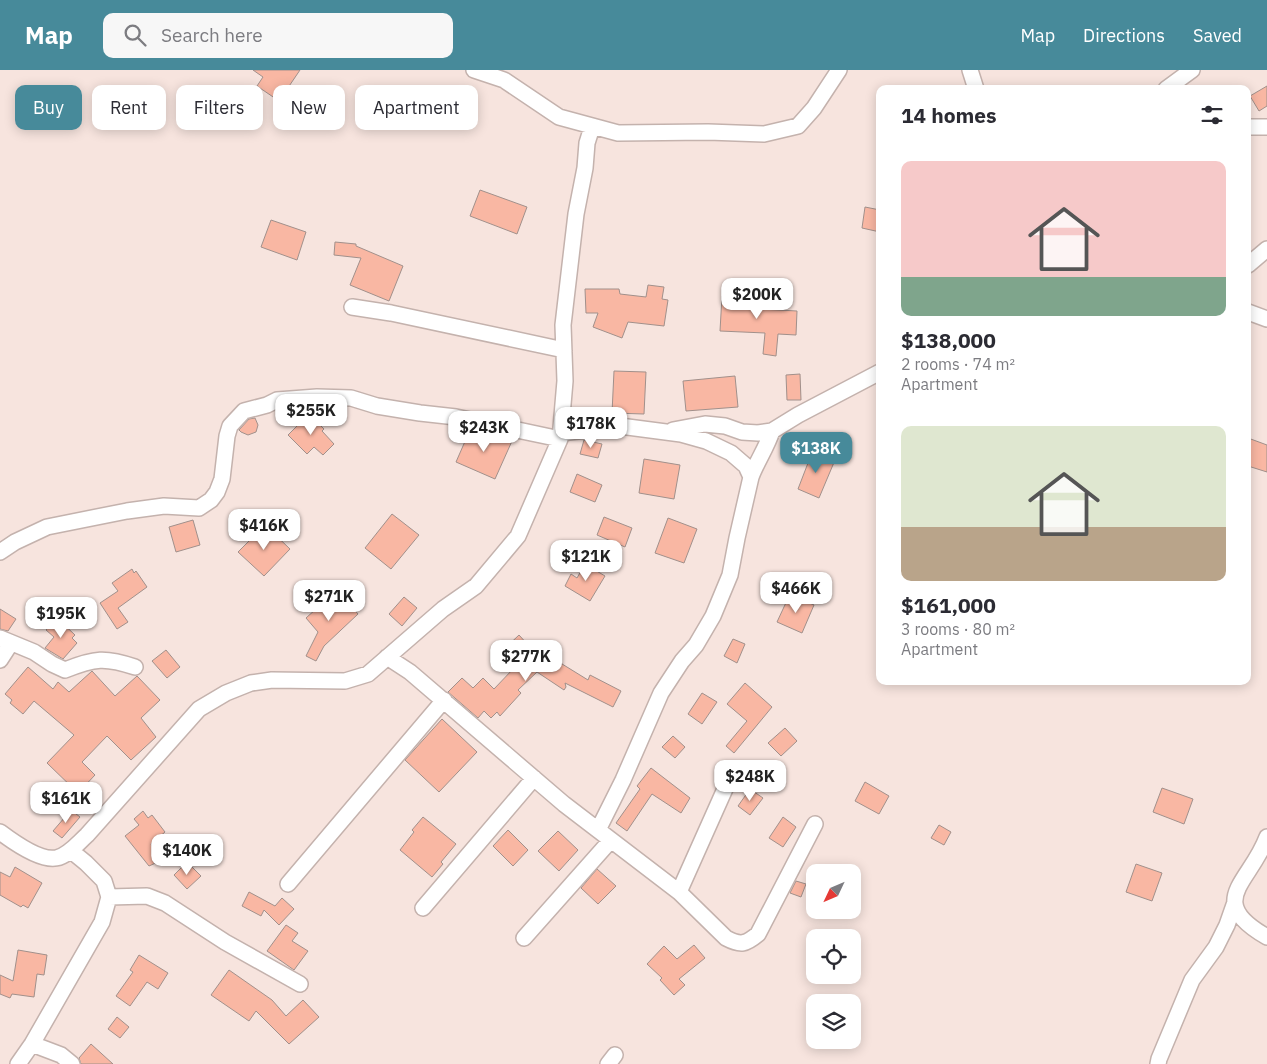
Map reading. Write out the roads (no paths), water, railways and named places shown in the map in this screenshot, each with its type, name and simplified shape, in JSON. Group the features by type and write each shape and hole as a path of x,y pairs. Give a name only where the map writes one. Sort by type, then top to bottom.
{"street":[{"path":"474,70 504,80 559,117 618,133 708,132 764,134 798,126 814,108 839,70"},
{"path":"970,70 975,85"},
{"path":"1171,85 1192,70"},
{"path":"1251,126 1267,127"},
{"path":"0,832 17,845 39,855 55,858 68,852 87,835 199,710 219,697 251,683 272,680 345,681 368,674 443,609 476,586 518,536 560,436 565,382 563,325 576,214 585,168 587,143 592,127"},
{"path":"1251,262 1267,249"},
{"path":"352,307 391,313 564,350"},
{"path":"1251,313 1267,319"},
{"path":"663,432 706,424 725,426 742,432 758,433 772,431 798,415 876,374"},
{"path":"0,552 15,542 47,527 155,508 199,508 215,496 222,479 230,426 244,411 267,405 277,400 317,396 351,398 377,406 456,417 560,436 620,426 663,432 706,441 731,453 746,466 751,477"},
{"path":"598,830 623,780 661,693 682,661 696,645 713,616 730,575 751,477 772,431"},
{"path":"0,660 5,640 34,652 65,670 97,660 116,661 135,667"},
{"path":"387,657 410,672 444,700 564,804 679,892 726,938 735,943 747,943 758,934 814,824"},
{"path":"288,884 444,700"},
{"path":"679,892 733,771"},
{"path":"424,908 534,778"},
{"path":"1158,1064 1158,1059 1192,980 1216,947 1227,925 1237,890 1267,837"},
{"path":"524,938 611,840"},
{"path":"18,1064 32,1044 102,922 109,897 104,882 86,863 75,854 68,852"},
{"path":"109,897 147,896 165,903 260,962 300,984"},
{"path":"1234,905 1239,916 1255,930 1267,937"},
{"path":"32,1044 61,1055 72,1064"}]}
